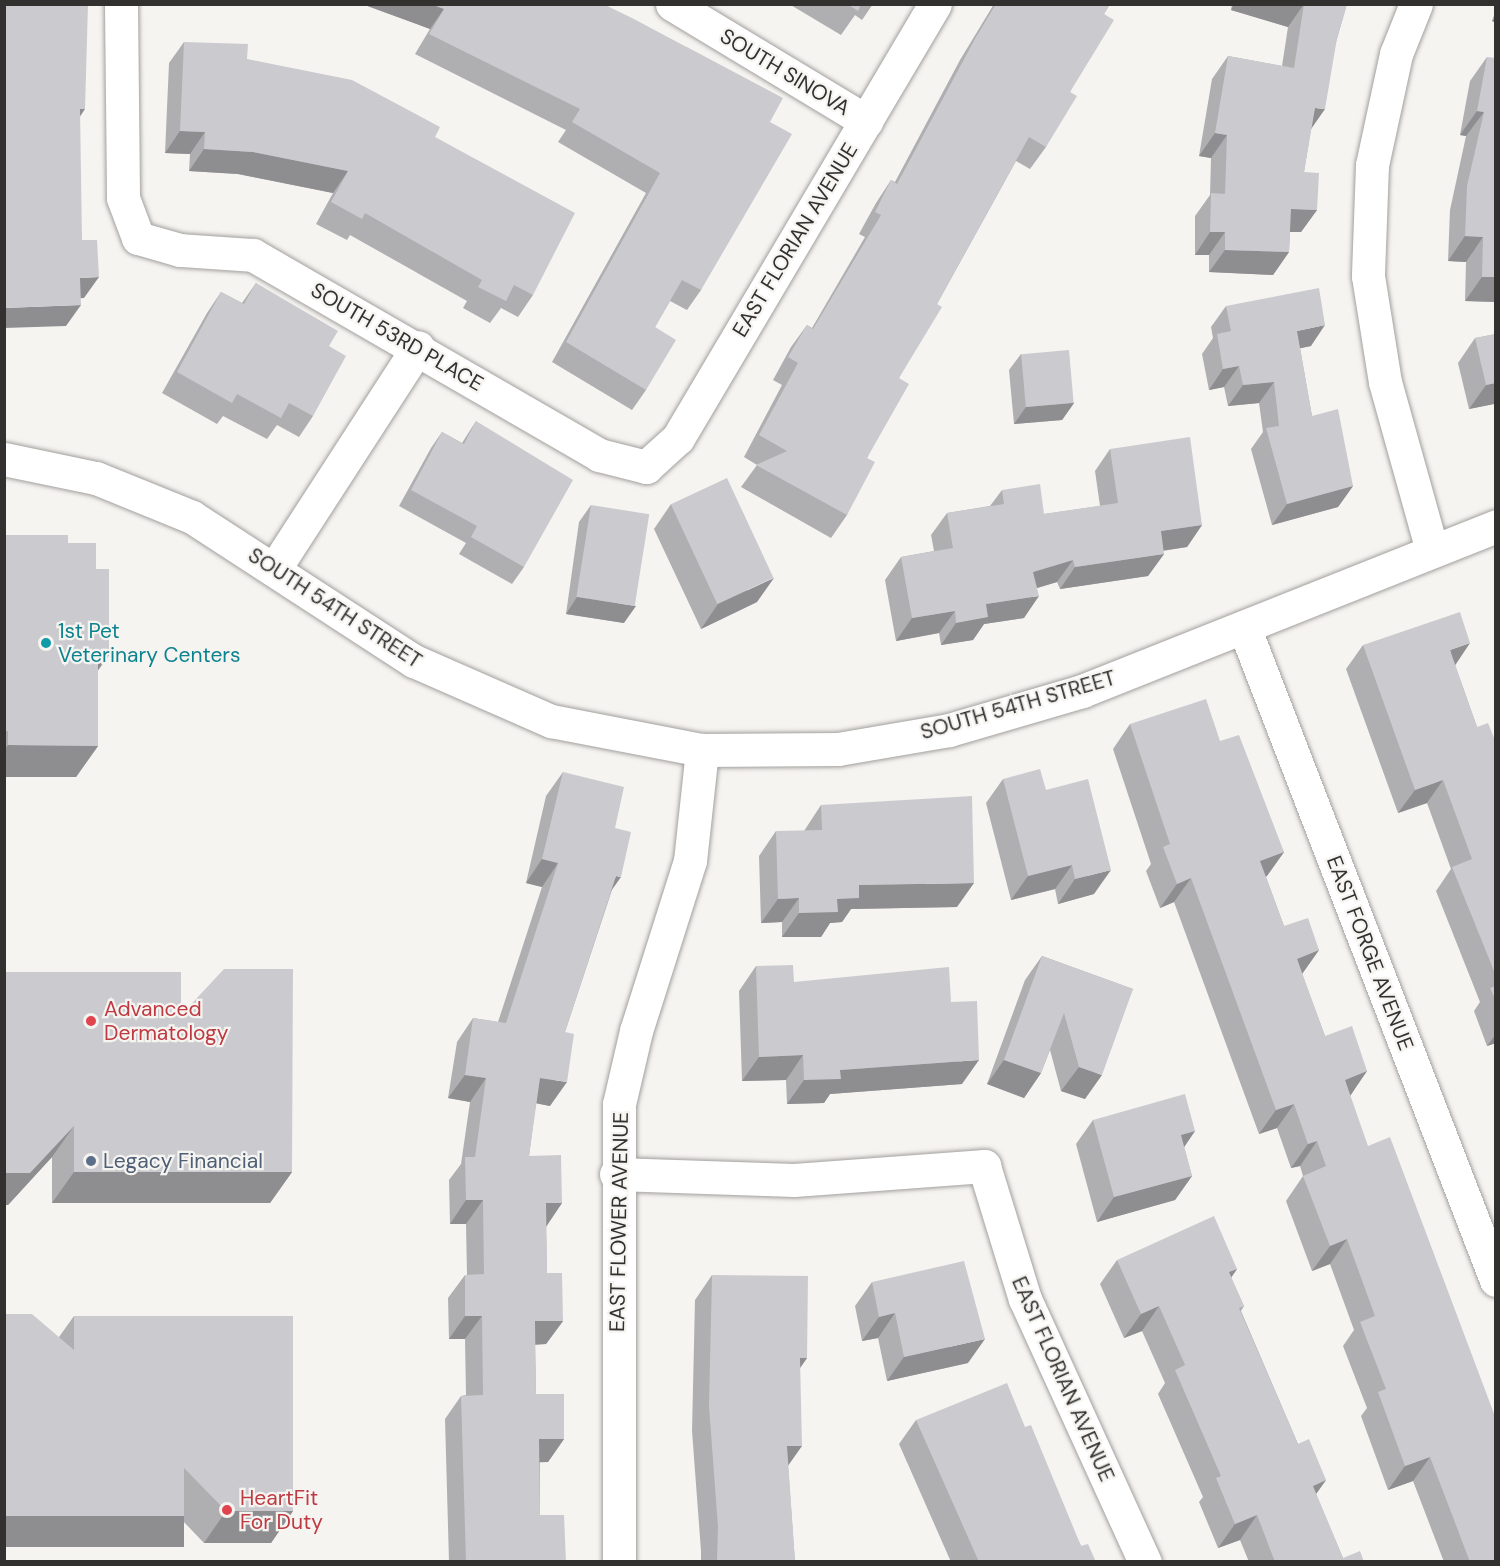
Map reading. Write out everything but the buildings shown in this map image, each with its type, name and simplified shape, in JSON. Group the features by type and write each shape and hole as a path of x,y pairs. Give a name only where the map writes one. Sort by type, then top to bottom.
{"street":[{"name":"SOUTH 53RD PLACE","path":"121,4 123,198 138,238 180,250 253,255 418,347 599,456 646,467"},
{"name":"SOUTH SINOVA","path":"672,4 866,121"},
{"name":"EAST FLORIAN AVENUE","path":"646,467 678,438 935,4"},
{"path":"1416,4 1396,54 1372,165 1368,276 1385,382 1432,550"},
{"path":"275,568 418,347"},
{"name":"SOUTH 54TH STREET","path":"4,459 96,478 192,517 275,568 414,661 551,720 702,750 838,749 949,730 1082,691 1244,627 1341,592 1432,550 1496,526"},
{"name":"EAST FORGE AVENUE","path":"1244,627 1496,1280"},
{"name":"EAST FLOWER AVENUE","path":"619,1562 616,1174 620,1104 636,1031 690,861 702,750"},
{"name":"EAST FLORIAN AVENUE","path":"616,1174 794,1180 984,1167 1025,1299 1145,1562"}],"place":[{"name":"1st Pet Veterinary Centers","path":"46,643"},
{"name":"Advanced Dermatology","path":"91,1021"},
{"name":"Legacy Financial","path":"91,1161"},
{"name":"HeartFit For Duty","path":"227,1510"}]}
